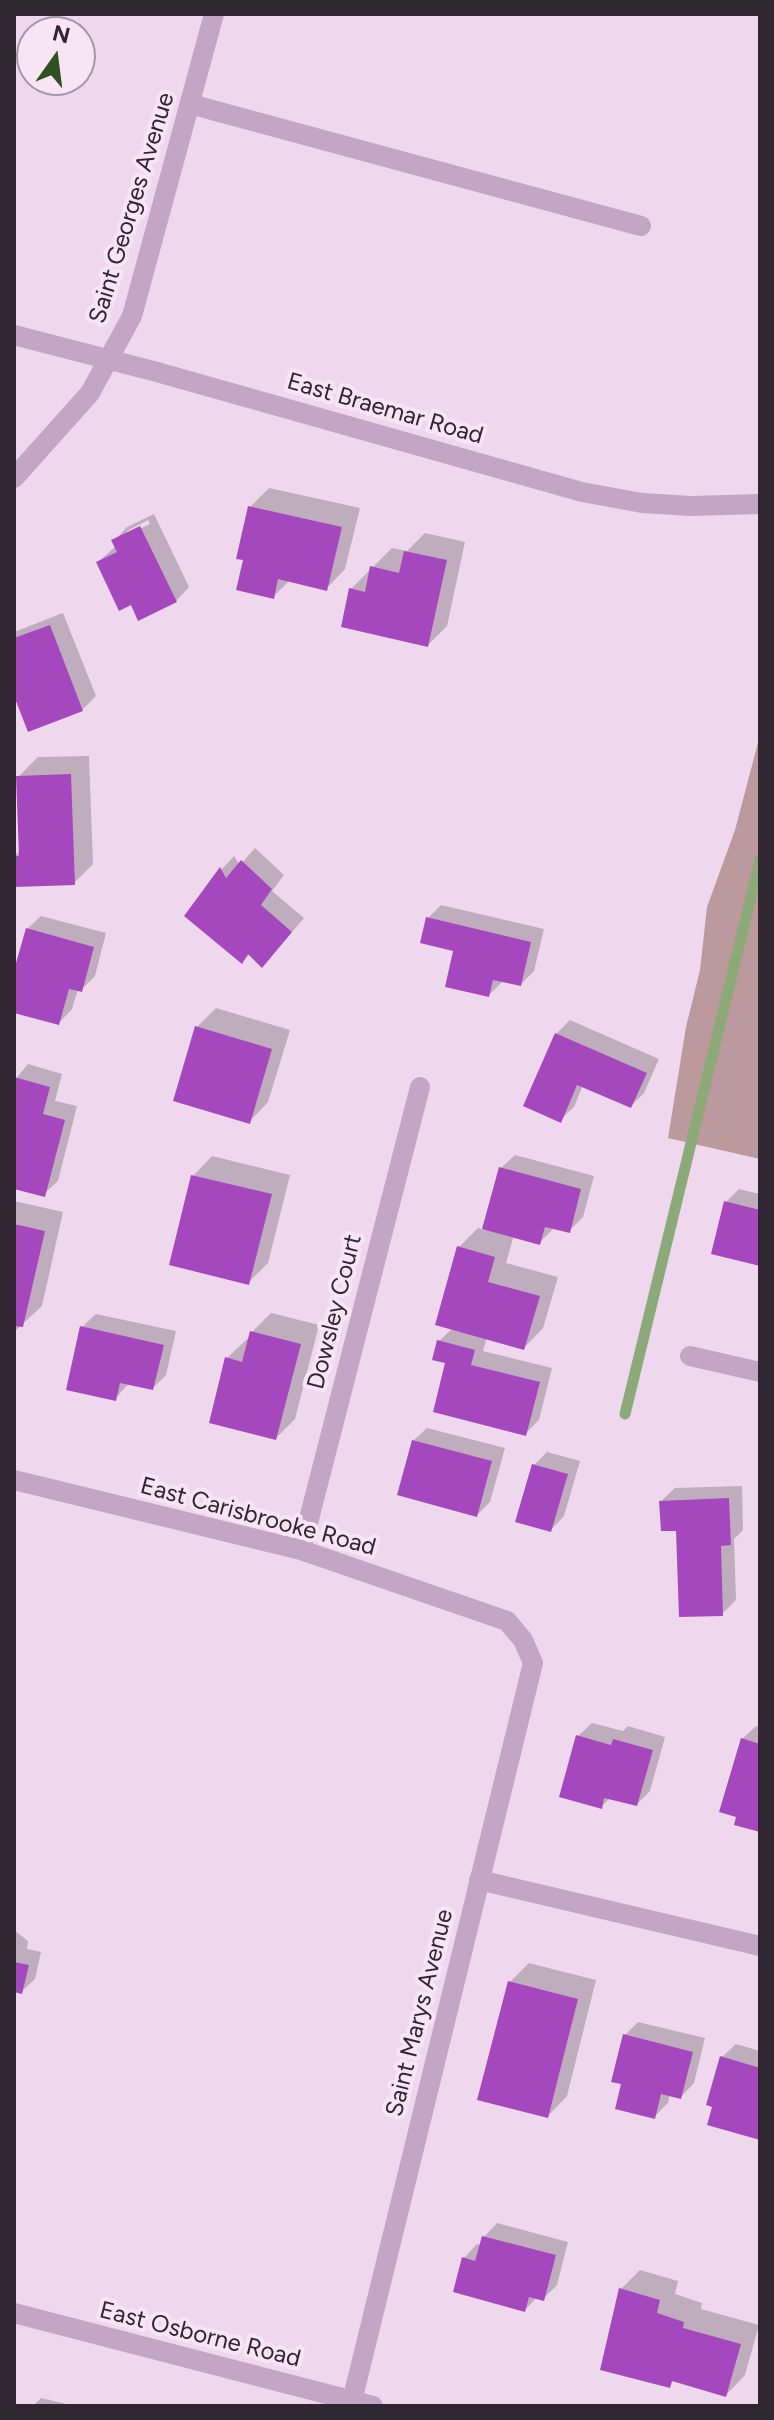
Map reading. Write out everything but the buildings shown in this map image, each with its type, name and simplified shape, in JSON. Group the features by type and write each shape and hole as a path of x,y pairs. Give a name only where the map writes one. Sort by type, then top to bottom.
{"street":[{"name":"Saint Georges Avenue","path":"14,478 87,397 132,316 214,14"},
{"path":"190,104 641,226"},
{"name":"East Braemar Road","path":"14,335 110,359 582,492 642,503 691,506 755,503"},
{"name":"Dowsley Court","path":"301,1550 420,1087"},
{"path":"690,1356 760,1372"},
{"name":"East Carisbrooke Road","path":"14,1480 301,1550 507,1621 523,1640"},
{"name":"Saint Marys Avenue","path":"352,2401 533,1663 523,1640"},
{"path":"479,1880 760,1946"},
{"name":"East Osborne Road","path":"14,2313 373,2406"}],"shaded area":[{"path":"760,735 760,1159 668,1138 686,1027 700,970 707,907 735,830"}],"waterway":[{"path":"625,1414 760,860"}]}
